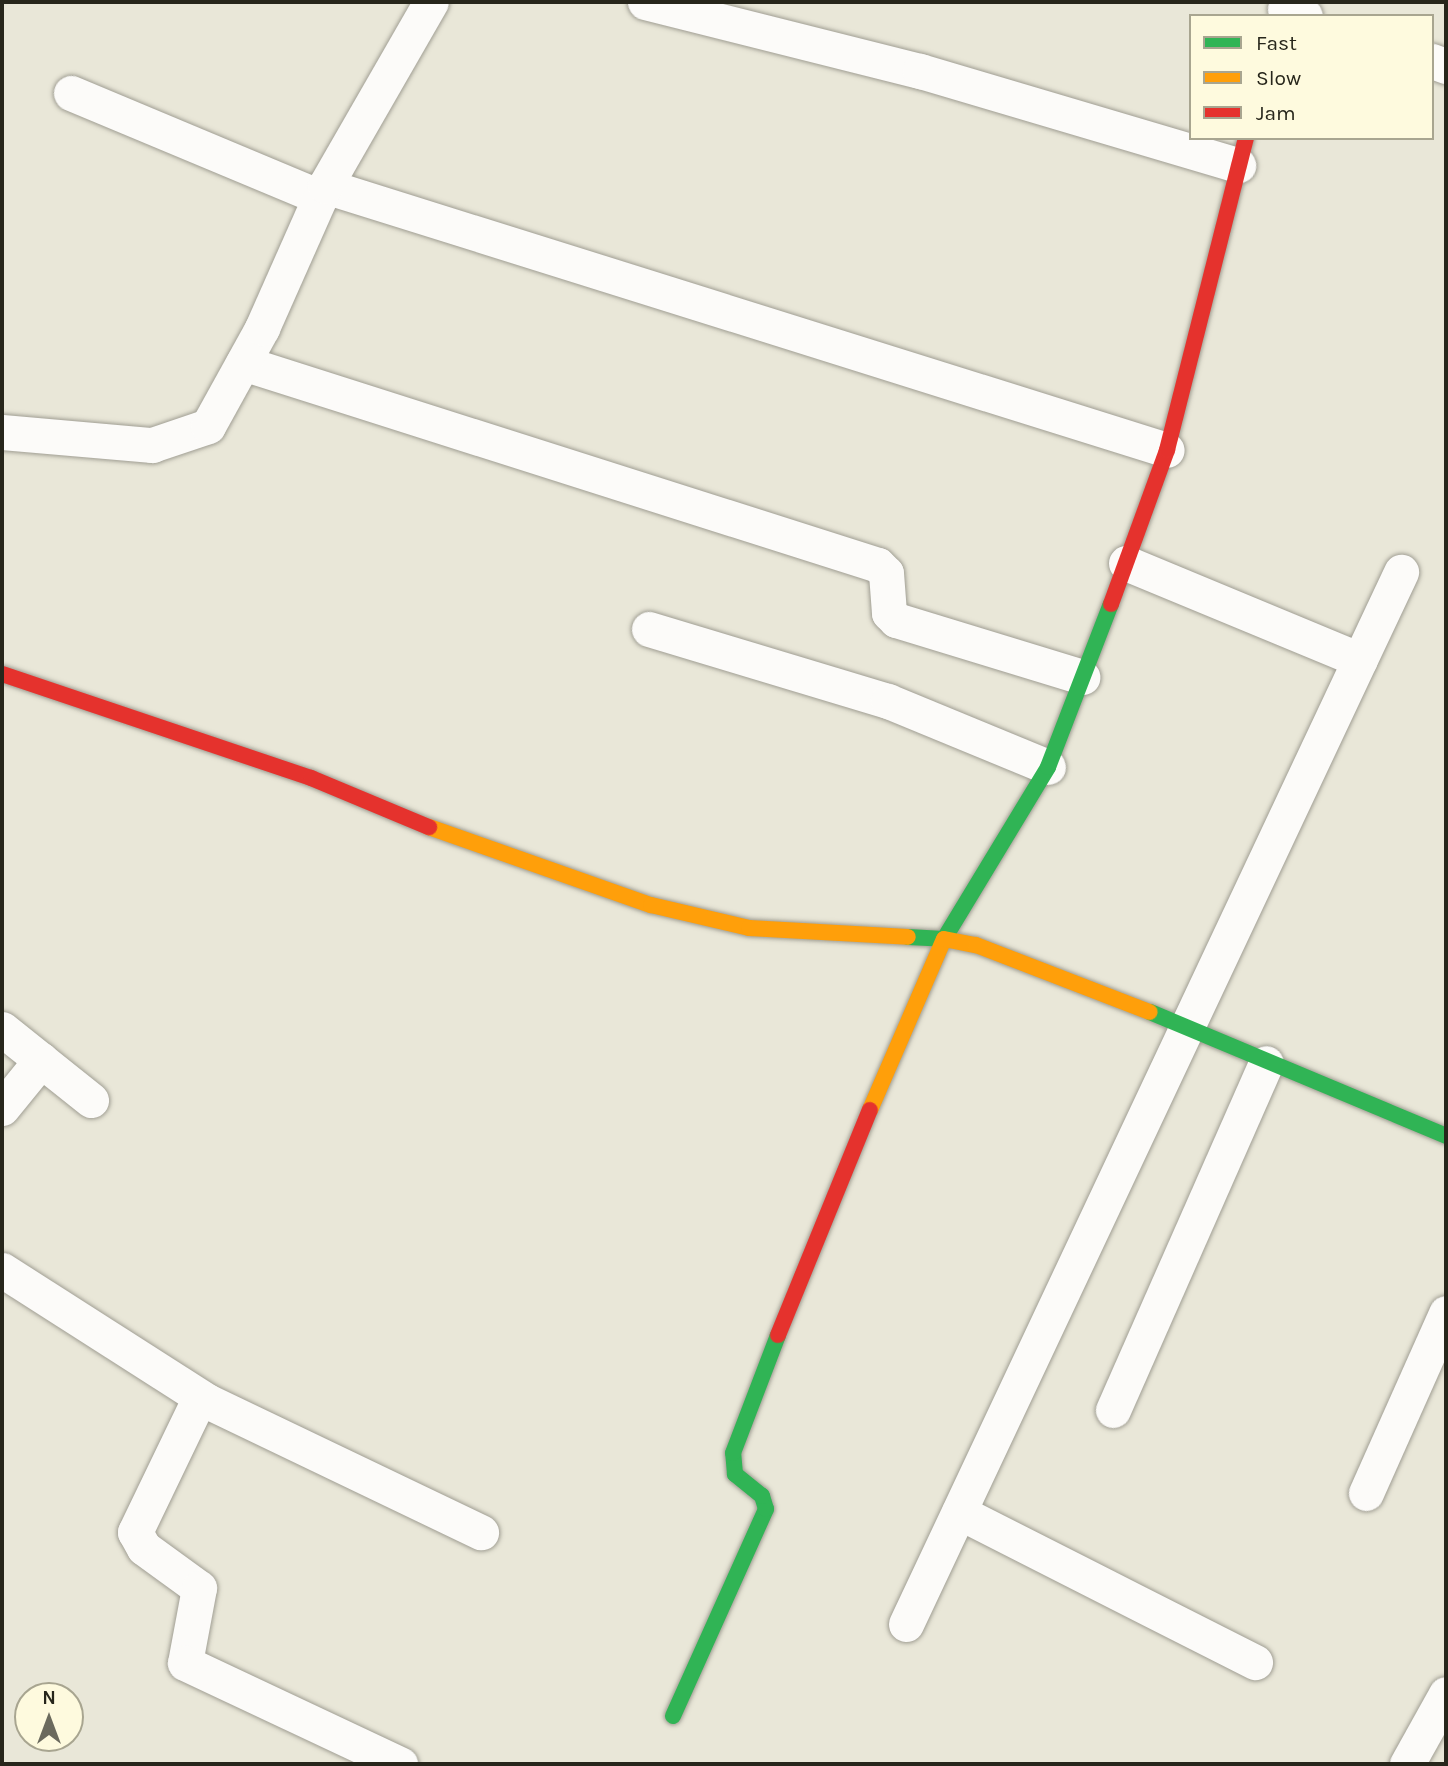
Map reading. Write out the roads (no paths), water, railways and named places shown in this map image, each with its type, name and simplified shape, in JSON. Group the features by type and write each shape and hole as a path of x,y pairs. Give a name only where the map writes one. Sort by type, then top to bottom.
{"street":[{"path":"2,432 152,445 184,439 208,426 243,363 322,192 431,2"},
{"path":"645,2 1189,139"},
{"path":"71,93 322,192 1167,450"},
{"path":"673,1716 766,1509 762,1496 735,1474 733,1453 807,1256 944,939 1048,767 1167,450 1242,152 1194,140"},
{"path":"243,363 878,565 886,573 889,613 897,620 1083,677"},
{"path":"1126,563 1360,660"},
{"path":"906,1624 1189,1029 1401,572"},
{"path":"649,629 888,701 1048,767"},
{"path":"2,674 311,778 498,855 651,905 749,928 944,939 976,945 1189,1029 1446,1136"},
{"path":"2,1029 91,1101"},
{"path":"2,1108 41,1060"},
{"path":"1113,1410 1266,1063"},
{"path":"2,1270 200,1397 481,1532"},
{"path":"1366,1493 1446,1313"},
{"path":"200,1397 135,1532 144,1548 199,1588 198,1613 183,1648 185,1663 400,1764"},
{"path":"959,1512 1255,1662"},
{"path":"1407,1764 1446,1695"}]}
